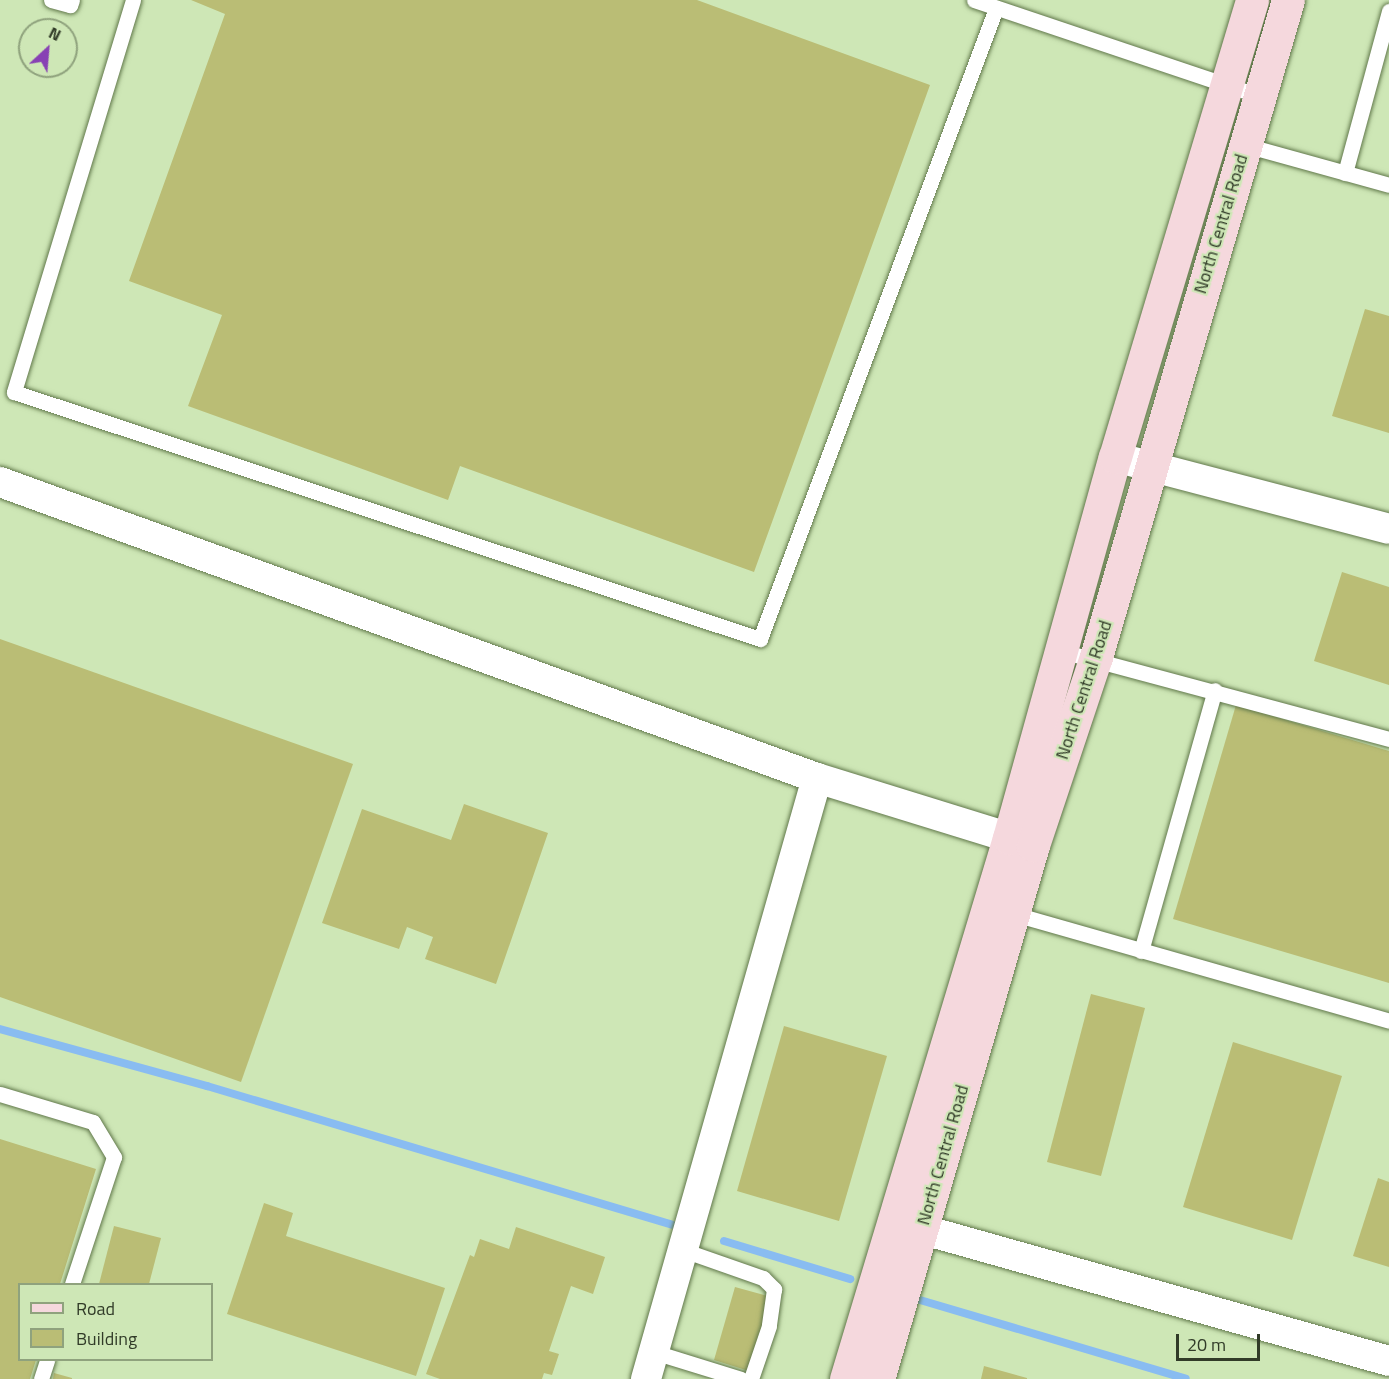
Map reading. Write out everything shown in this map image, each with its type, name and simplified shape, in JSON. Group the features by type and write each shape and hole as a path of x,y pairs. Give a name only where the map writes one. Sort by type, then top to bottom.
{"main road":[{"name":"North Central Road","path":"846,1379 908,1225 1001,910 1021,842 1061,651 1115,457 1252,0"},
{"name":"North Central Road","path":"1021,842 1096,657 1149,467 1288,0"},
{"name":"North Central Road","path":"881,1368 910,1268 908,1225"}],"street":[{"path":"1115,457 1389,529"},
{"path":"0,482 817,778 1021,842"},
{"path":"650,1366 817,778"},
{"path":"908,1225 1389,1362"}],"lane":[{"path":"51,0 70,4 72,0"},
{"path":"133,0 14,392 760,639 996,8"},
{"path":"974,0 1260,96"},
{"path":"1345,173 1389,11"},
{"path":"1245,144 1389,185"},
{"path":"1061,651 1096,657 1389,739"},
{"path":"1141,951 1215,690"},
{"path":"1001,910 1389,1021"},
{"path":"0,1094 93,1122 114,1157 72,1283"},
{"path":"682,1250 762,1278 774,1289 769,1326 751,1379"},
{"path":"41,1379 46,1361"},
{"path":"650,1366 741,1379"}],"building":[{"path":"191,0 697,0 930,85 754,572 460,466 448,500 188,406 222,315 129,281 225,14"},
{"path":"1365,309 1389,316 1389,433 1332,416"},
{"path":"1342,572 1389,587 1389,685 1314,661"},
{"path":"0,639 353,764 241,1082 0,997"},
{"path":"1236,705 1389,751 1389,983 1173,919"},
{"path":"464,804 548,833 496,984 425,959 433,937 407,927 399,949 322,923 362,809 451,840"},
{"path":"1091,994 1145,1008 1101,1176 1047,1162"},
{"path":"784,1026 887,1056 839,1221 737,1191"},
{"path":"1233,1042 1342,1076 1292,1240 1183,1207"},
{"path":"0,1139 96,1169 60,1283 18,1283 18,1361 36,1361 30,1379 0,1379"},
{"path":"1378,1178 1389,1182 1389,1267 1353,1256"},
{"path":"264,1203 293,1213 286,1236 445,1288 416,1376 227,1314"},
{"path":"114,1226 161,1238 149,1283 99,1283"},
{"path":"516,1227 605,1257 593,1294 571,1286 549,1351 559,1354 552,1375 544,1373 542,1379 440,1379 426,1374 470,1255 474,1257 480,1239 509,1249"},
{"path":"735,1287 771,1297 749,1371 714,1360"},
{"path":"984,1366 1027,1378 1027,1379 981,1379"},
{"path":"54,1373 72,1378 72,1379 53,1379"}],"waterway":[{"path":"0,1029 207,1086 672,1225"},
{"path":"724,1241 850,1279"},
{"path":"920,1300 1186,1379"}]}
